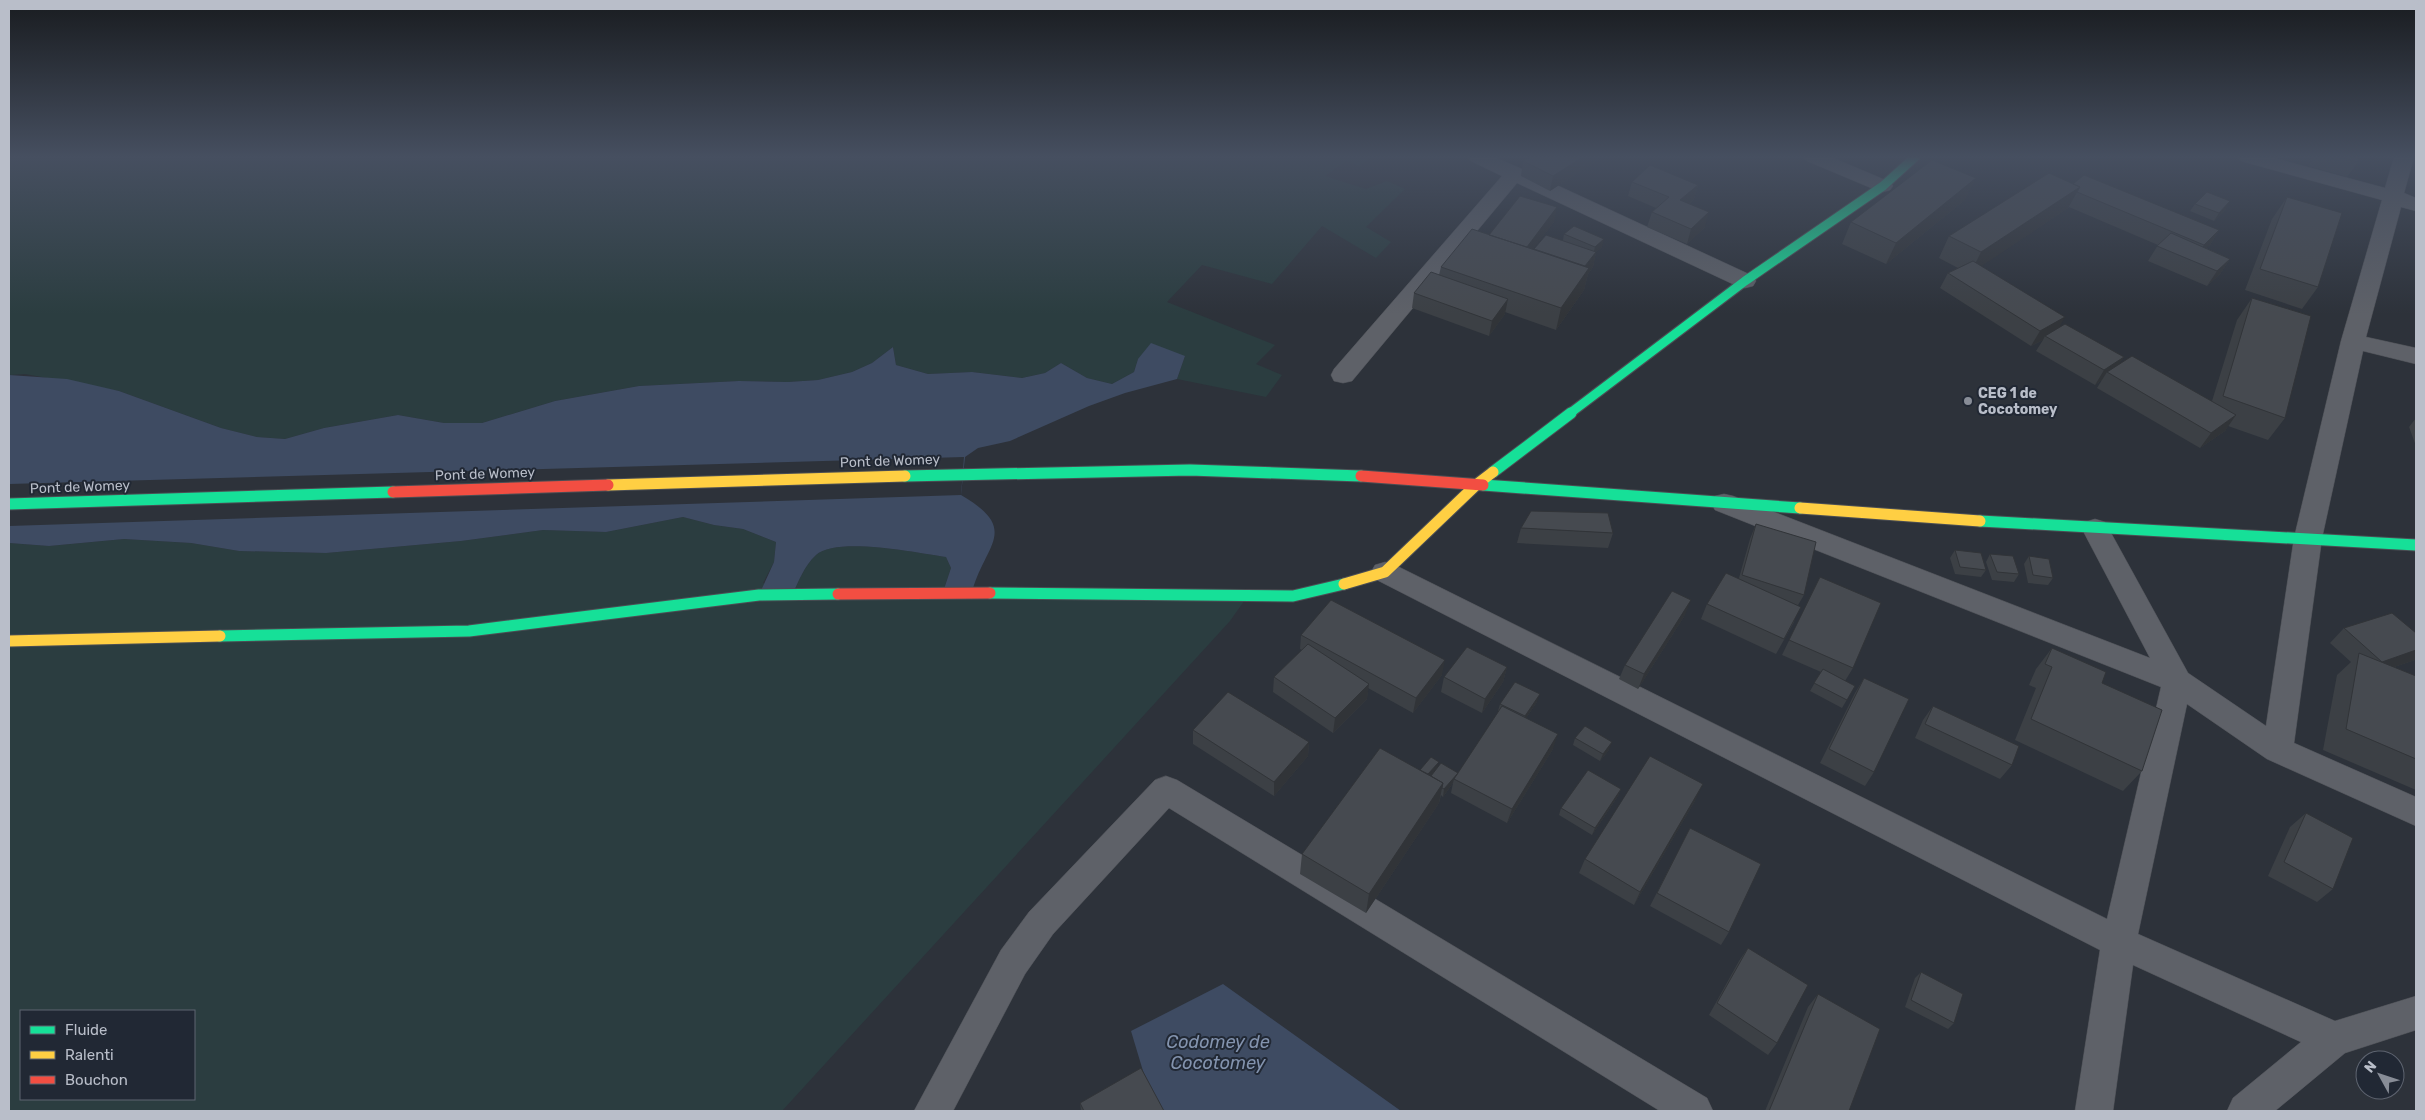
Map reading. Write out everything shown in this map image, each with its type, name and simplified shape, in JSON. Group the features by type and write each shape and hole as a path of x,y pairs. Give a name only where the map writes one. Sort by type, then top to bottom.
{"main road":[{"path":"9,641 469,631 759,595 943,592 1293,596 1325,590 1385,572 1476,485 1745,281 1849,209"},
{"name":"Pont de Womey","path":"9,504 962,474 1177,470 1287,471 2095,529 2308,538 2416,545"}],"street":[{"path":"1344,375 1484,209"},
{"path":"1592,209 1745,281"},
{"path":"2278,750 2308,538 2353,341 2388,209"},
{"path":"2353,341 2416,356"},
{"path":"1724,503 2177,681 2278,750 2416,812"},
{"path":"2094,1111 2119,942 2177,681 2095,529"},
{"path":"1385,572 2119,942 2334,1039"},
{"path":"932,1111 1013,962 1041,923 1166,790 1694,1111"},
{"path":"2246,1111 2334,1039 2416,1013"}],"shaded area":[{"path":"9,209 1384,209 1366,227 1391,242 1376,258 1322,226 1272,284 1202,265 1167,302 1275,345 1256,364 1282,375 1266,397 1177,379 1185,356 1138,359 1134,372 1112,384 1087,378 1061,363 1045,373 1022,378 972,372 928,374 896,365 893,347 872,363 852,372 818,380 788,382 739,381 639,386 555,401 482,423 444,423 398,415 324,428 285,439 257,437 221,428 119,391 25,374 9,375"},
{"path":"683,517 714,525 743,529 776,542 774,562 763,583 792,595 805,569 816,555 826,549 859,546 946,557 951,568 943,591 1247,597 1230,621 782,1111 9,1111 9,543 49,546 124,539 191,543 239,551 326,553 461,541 543,530 606,532"}],"water":[{"path":"1151,343 1185,356 1177,379 1125,393 1089,406 1010,441 978,448 965,457 961,495 979,507 990,518 994,528 994,539 972,592 943,592 951,568 946,557 859,546 826,549 816,555 805,569 792,595 759,595 774,562 776,542 743,529 714,525 683,517 606,532 543,530 461,541 326,553 239,551 191,543 124,539 49,546 9,543 9,375 67,379 119,391 221,428 257,437 285,439 324,428 398,415 444,423 482,423 555,401 639,386 739,381 788,382 818,380 852,372 872,363 893,347 896,365 928,374 972,372 1022,378 1045,373 1061,363 1087,378 1112,384 1134,372 1138,359"},
{"name":"Codomey de Cocotomey","path":"1223,984 1401,1111 1155,1111 1131,1031"}],"pier":[{"path":"964,457 961,495 9,526 9,484"}],"building":[{"path":"1509,209 1555,209 1527,247 1489,235"},
{"path":"1655,209 1702,209 1709,212 1691,229 1652,212"},
{"path":"1868,209 1938,209 1896,243 1851,222"},
{"path":"1991,209 2046,209 1981,252 1949,236"},
{"path":"2118,209 2168,209 2219,230 2204,245"},
{"path":"2209,209 2222,209 2219,213"},
{"path":"2282,209 2329,209 2342,213 2318,287 2260,269"},
{"path":"1574,226 1604,239 1595,247 1564,234"},
{"path":"1472,229 1589,268 1561,308 1441,267"},
{"path":"2171,233 2230,259 2217,271 2157,246"},
{"path":"1546,235 1596,252 1585,266 1534,249"},
{"path":"1973,261 2065,317 2040,331 1948,273"},
{"path":"1431,272 1508,299 1492,321 1414,293"},
{"path":"2252,298 2311,316 2285,418 2223,396"},
{"path":"2065,324 2124,357 2104,370 2045,336"},
{"path":"2132,356 2236,415 2211,433 2107,372"},
{"path":"1531,511 1608,513 1613,533 1521,528"},
{"path":"1756,524 1816,542 1804,595 1742,575"},
{"path":"1955,550 1981,553 1986,570 1960,567"},
{"path":"1990,554 2013,556 2019,574 1997,572"},
{"path":"2029,556 2049,559 2053,578 2033,575"},
{"path":"1726,573 1801,607 1784,639 1707,604"},
{"path":"1820,577 1881,603 1853,668 1789,640"},
{"path":"1672,591 1691,600 1644,674 1625,665"},
{"path":"1331,600 1445,660 1416,698 1301,635"},
{"path":"2392,613 2416,633 2416,650 2382,662 2344,628"},
{"path":"1308,644 1369,684 1335,718 1274,677"},
{"path":"1467,647 1507,667 1485,699 1444,677"},
{"path":"2052,648 2106,672 2102,683 2162,710 2142,771 2031,719 2052,667 2045,664"},
{"path":"2359,653 2416,676 2416,759 2346,729"},
{"path":"1823,669 1855,686 1847,700 1814,683"},
{"path":"1864,678 1909,699 1874,772 1829,749"},
{"path":"1515,682 1540,694 1525,716 1500,704"},
{"path":"1228,692 1309,742 1274,782 1193,730"},
{"path":"1502,706 1558,734 1512,809 1454,779"},
{"path":"1933,706 2019,746 2012,765 1925,724"},
{"path":"1585,726 1612,742 1603,754 1575,738"},
{"path":"1380,748 1443,783 1369,894 1302,854"},
{"path":"1650,756 1703,784 1640,892 1585,859"},
{"path":"1431,757 1439,762 1428,774 1420,770"},
{"path":"1441,763 1458,773 1444,789 1442,788 1443,783 1431,776"},
{"path":"1588,770 1621,789 1595,828 1561,808"},
{"path":"2306,813 2353,838 2333,889 2284,862"},
{"path":"1690,828 1761,864 1729,932 1657,893"},
{"path":"1748,948 1808,985 1777,1043 1717,1003"},
{"path":"1921,972 1963,994 1954,1023 1911,1000"},
{"path":"1818,994 1880,1029 1849,1111 1769,1111"},
{"path":"1141,1068 1164,1111 1084,1111 1080,1103"}],"traffic: fast":[{"path":"1493,472 1745,281 1849,209"},
{"path":"905,476 1190,470 1361,476"},
{"path":"1483,485 1800,508"},
{"path":"9,504 393,492"},
{"path":"1980,521 2095,529 2416,545"},
{"path":"990,593 1293,596 1344,584"},
{"path":"220,636 469,631 759,595 838,594"}],"traffic: slow":[{"path":"1344,584 1385,572 1476,485 1493,472"},
{"path":"608,485 905,476"},
{"path":"1800,508 1980,521"},
{"path":"9,641 220,636"}],"traffic: jam":[{"path":"1361,476 1483,485"},
{"path":"393,492 608,485"},
{"path":"838,594 990,593"}],"place":[{"name":"CEG 1 de Cocotomey","path":"1968,401"}]}
